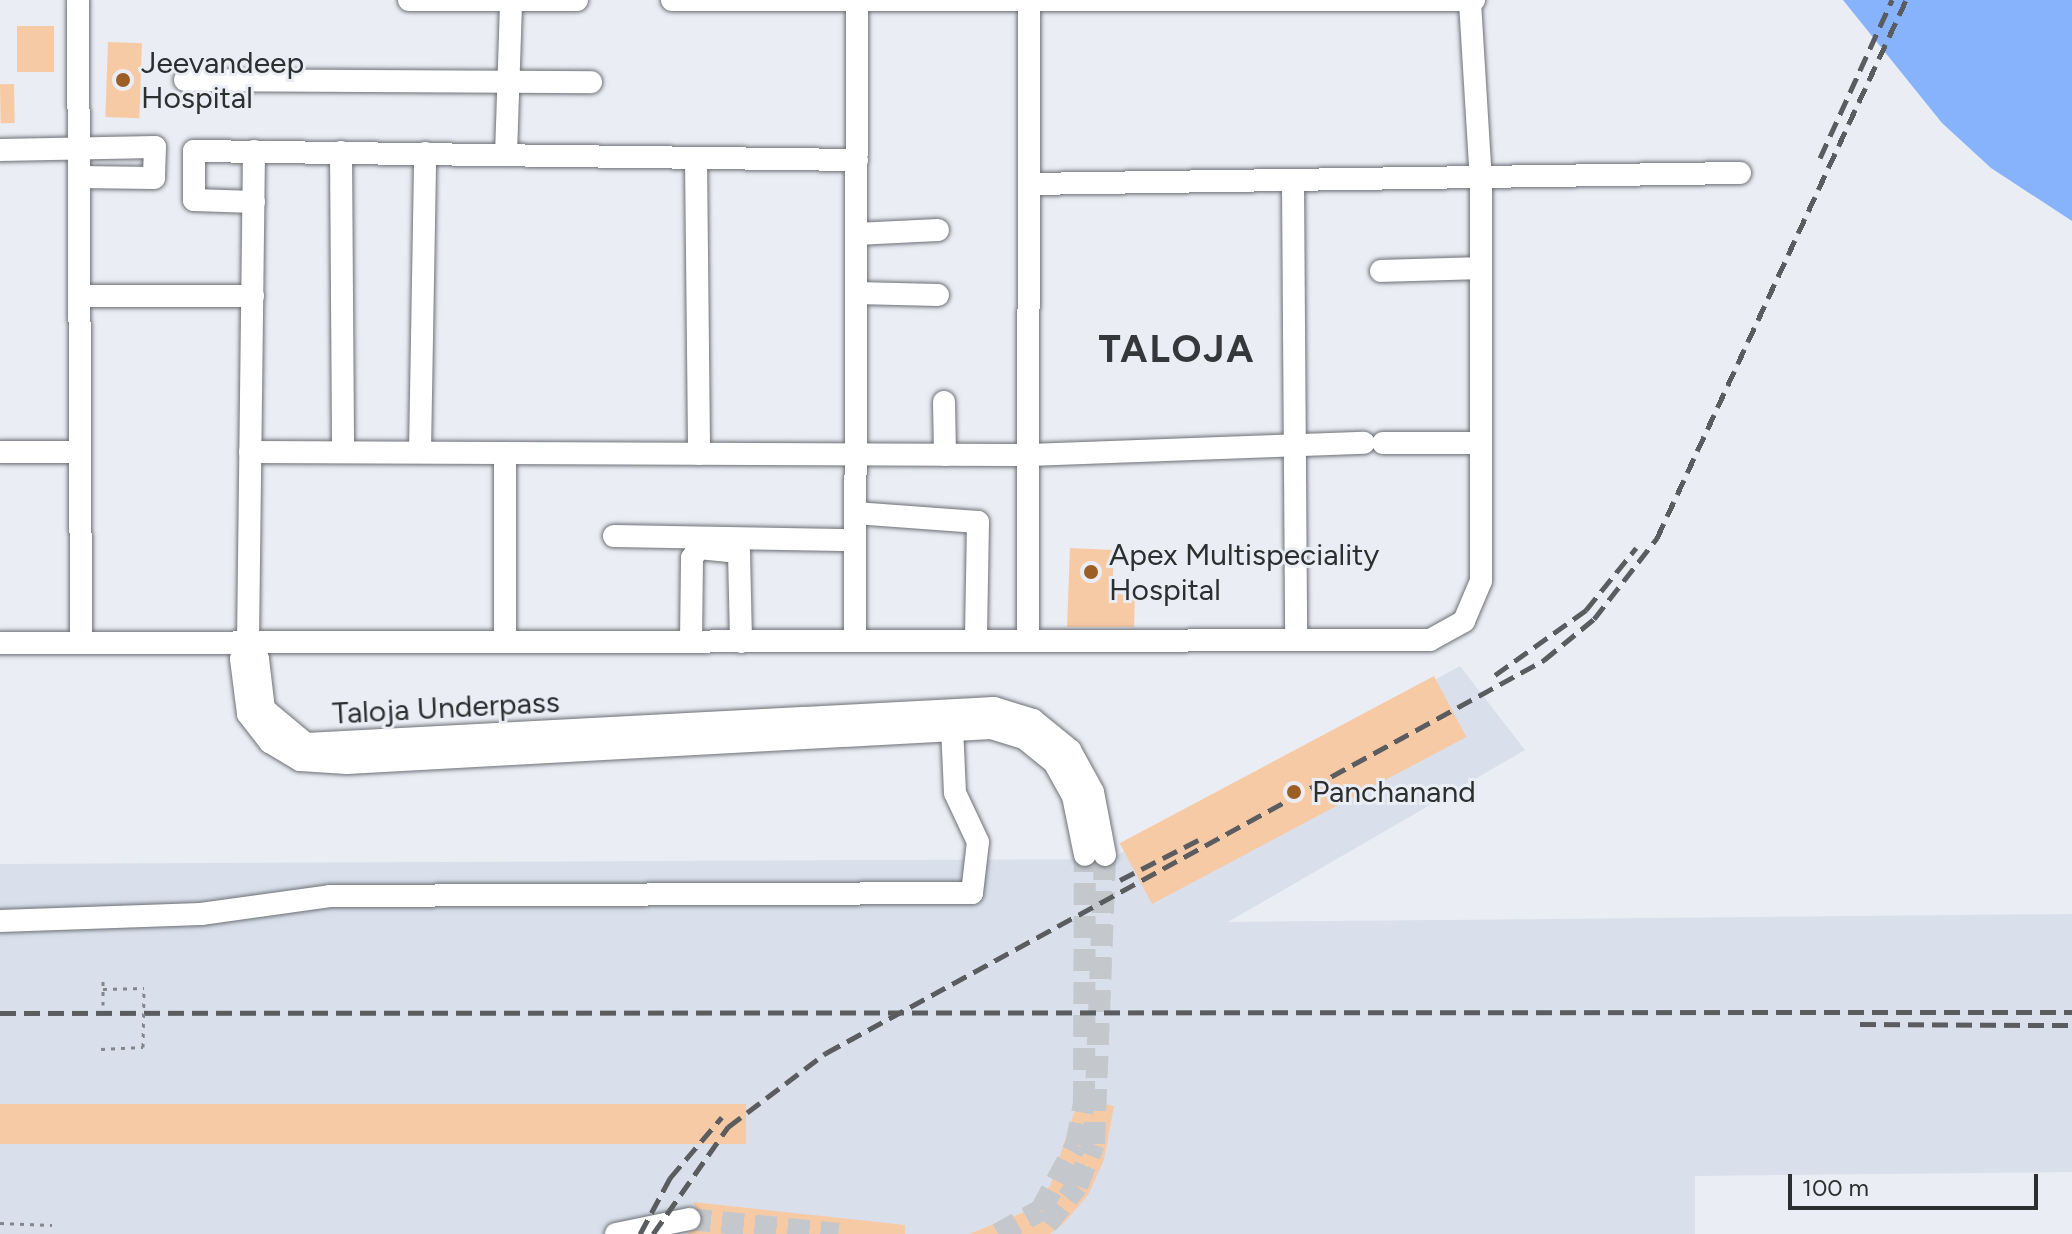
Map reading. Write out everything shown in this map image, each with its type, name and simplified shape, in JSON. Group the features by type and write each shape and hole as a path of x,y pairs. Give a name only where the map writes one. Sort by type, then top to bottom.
{"street":[{"path":"78,0 81,643"},
{"path":"409,0 577,0"},
{"path":"0,643 1430,640 1464,621 1481,581 1481,182 1472,1 672,0"},
{"path":"855,641 857,0"},
{"path":"1028,641 1029,0"},
{"path":"506,155 511,1"},
{"path":"185,80 509,78 591,82"},
{"path":"0,150 155,147 154,178 79,177"},
{"path":"254,202 194,200 194,151 857,160"},
{"path":"248,643 254,151"},
{"path":"341,152 343,452"},
{"path":"420,452 425,153"},
{"path":"696,158 699,454"},
{"path":"1029,184 1481,182 1740,173"},
{"path":"1293,183 1296,640"},
{"path":"856,234 938,230"},
{"path":"1381,271 1481,268"},
{"path":"856,293 938,295"},
{"path":"80,296 253,296"},
{"path":"944,402 945,455"},
{"path":"250,452 1029,455 1294,442 1481,443"},
{"path":"0,452 80,452"},
{"path":"505,453 505,642"},
{"path":"855,513 978,522 976,641"},
{"path":"614,536 855,540"},
{"path":"691,642 692,558 699,548 739,552 741,642"},
{"name":"Taloja Underpass","path":"248,643 264,709 306,744 994,708 1033,720 1070,750 1093,792 1095,855 1073,796 1054,762 1024,738 952,726 347,763 300,760 270,742 248,714 241,659 248,643"},
{"path":"0,921 201,914 330,896 972,893 978,842 955,793 952,726"},
{"path":"616,1234 687,1229"}],"path":[{"path":"103,981 103,1005"},
{"path":"101,1049 143,1047 144,988 103,989"},
{"path":"0,1223 52,1225"}],"shaded area":[{"path":"1460,666 1525,750 1228,922 2072,914 2072,1172 1695,1176 1695,1234 0,1234 0,864 1110,859"}],"water":[{"path":"1843,0 2072,0 2072,221 1991,168 1942,123"}],"building":[{"path":"17,26 54,26 54,72 17,72"},
{"name":"Jeevandeep Hospital","path":"108,42 142,43 139,118 105,117"},
{"path":"0,84 14,84 15,123 1,123"},
{"name":"Apex Multispeciality Hospital","path":"1070,548 1114,550 1112,594 1135,595 1134,627 1067,627"},
{"name":"Panchanand","path":"1434,676 1466,737 1152,904 1120,843"},
{"path":"0,1104 746,1104 746,1144 0,1144"},
{"path":"1077,1104 1114,1106 1104,1160 1088,1195 1064,1223 1050,1234 969,1234 1024,1212 1050,1186"},
{"path":"693,1202 905,1225 905,1234 687,1234 702,1223"}],"tunnel":[{"path":"998,1234 1041,1210 1076,1145 1084,1103 1085,855"},
{"path":"1047,1224 1077,1186 1094,1144 1105,855"},
{"path":"689,1219 838,1234"}],"railway":[{"path":"1820,158 1892,0"},
{"path":"653,1234 728,1127 826,1053 1544,660 1594,619 1657,538 1906,0"},
{"path":"1495,675 1586,610 1636,548"},
{"path":"1120,880 1198,840"},
{"path":"0,1013 2072,1012"},
{"path":"1860,1024 2072,1025"},
{"path":"640,1234 670,1178 722,1117"}],"place":[{"name":"Jeevandeep Hospital","path":"123,80"},
{"name":"Apex Multispeciality Hospital","path":"1091,572"},
{"name":"Panchanand","path":"1294,792"}],"district":[{"name":"TALOJA","path":"1177,350"}]}
